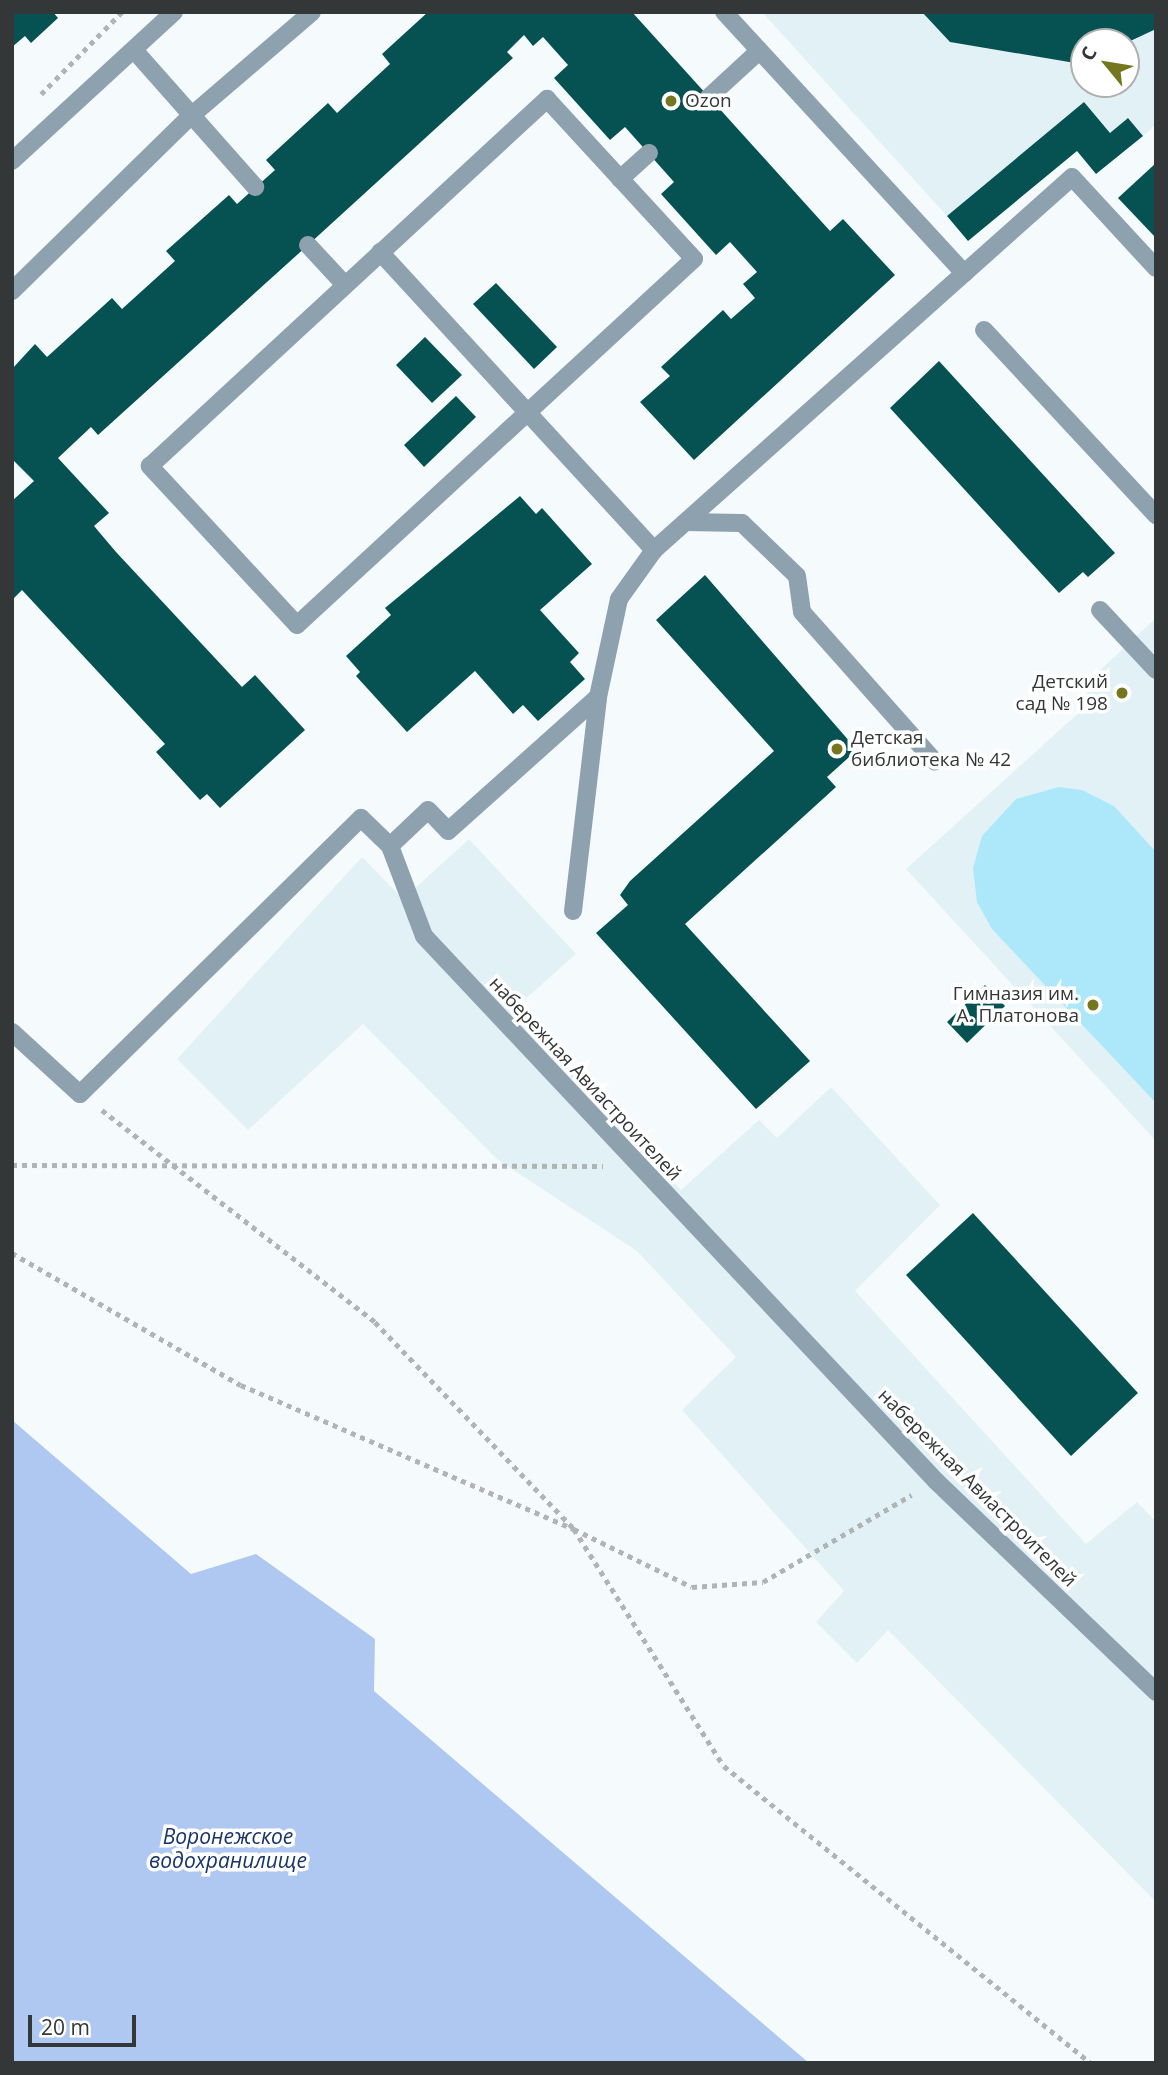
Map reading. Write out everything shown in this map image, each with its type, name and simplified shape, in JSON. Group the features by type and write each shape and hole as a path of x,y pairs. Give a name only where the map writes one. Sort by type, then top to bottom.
{"street":[{"path":"12,161 174,12"},
{"path":"12,291 192,115 312,12"},
{"path":"724,12 964,273"},
{"path":"134,50 255,187"},
{"path":"709,97 759,51"},
{"path":"547,99 620,179 694,259 296,625 150,466 547,99"},
{"path":"620,179 649,153"},
{"path":"573,911 598,697 619,599 654,550 1072,177 1156,268"},
{"path":"308,245 345,285"},
{"path":"380,252 525,414 654,550"},
{"path":"984,330 1156,515"},
{"path":"687,522 742,523 788,567 797,576 802,612 935,762"},
{"path":"1100,610 1156,670"},
{"path":"390,846 428,810 448,831 598,697"},
{"name":"набережная Авиастроителей","path":"80,1094 361,818 390,846 424,936 636,1166 936,1481 1156,1692"},
{"path":"12,1032 80,1094"}],"path":[{"path":"30,104 122,12"},
{"path":"80,1094 179,1164 375,1321 574,1529 724,1766 1091,2063"},
{"path":"12,1165 636,1166"},
{"path":"12,1253 241,1385 574,1529 692,1587 763,1583 936,1481"}],"shaded area":[{"path":"762,12 1156,12 1156,124 1143,136 1128,118 1110,133 1084,102 947,216"},
{"name":"Гимназия им. А. Платонова","path":"1156,618 1156,1141 906,869 1093,700 1082,687"},
{"name":"Гимназия им. А. Платонова","path":"1059,787 1082,790 1114,806 1156,852 1156,1103 992,929 977,902 973,868 982,836 1016,799"},
{"path":"469,839 576,954 513,1010 681,1190 759,1120 777,1138 831,1087 940,1205 855,1291 1086,1544 1137,1502 1156,1522 1156,1902 888,1630 857,1663 816,1622 844,1591 682,1410 736,1357 637,1251 498,1160 363,1024 248,1130 177,1059 362,857 403,899"}],"water":[{"name":"Воронежское водохранилище","path":"12,1420 191,1574 256,1554 375,1639 374,1691 809,2063 12,2063"}],"building":[{"path":"12,12 53,12 58,18 31,43 25,36 12,47"},
{"path":"428,12 632,12 830,231 843,219 895,275 694,460 640,402 670,376 661,367 723,310 731,319 755,298 743,284 757,272 730,242 716,255 661,194 674,182 625,127 610,140 554,78 568,65 543,37 533,46 524,35 507,52 513,58 308,245 98,435 91,427 58,458 109,513 94,526 116,552 242,687 255,675 305,730 220,808 207,794 200,800 156,752 165,744 22,590 12,600 12,501 34,481 12,459 12,369 35,344 47,357 112,298 122,309 175,261 166,251 229,195 237,204 275,170 266,160 328,103 337,113 390,64 382,54"},
{"path":"922,12 1156,12 1156,29 1140,36 1140,28 1070,28 1070,62 950,42"},
{"path":"1084,102 1110,133 1128,118 1143,136 1096,174 1077,151 968,241 947,216"},
{"path":"1156,163 1156,238 1118,198"},
{"path":"496,283 557,347 534,369 473,304"},
{"path":"425,337 462,375 432,403 396,365"},
{"path":"939,361 1115,553 1088,577 1083,572 1059,593 890,408"},
{"path":"456,396 476,417 424,467 404,445"},
{"path":"520,496 536,514 542,508 592,564 540,610 579,653 570,662 585,679 538,721 523,705 513,714 475,671 407,732 356,676 360,672 346,656 391,615 385,608"},
{"path":"705,575 857,750 827,777 836,787 685,924 810,1061 756,1109 596,933 628,905 620,895 630,881 774,751 656,620"},
{"path":"985,985 1005,1006 967,1043 947,1022"},
{"path":"973,1213 1138,1393 1071,1456 906,1275"}],"place":[{"name":"Ozon","path":"671,101"},
{"name":"Детский сад № 198","path":"1122,693"},
{"name":"Детская библиотека № 42","path":"837,749"},
{"name":"Гимназия им. А. Платонова","path":"1093,1005"}]}
